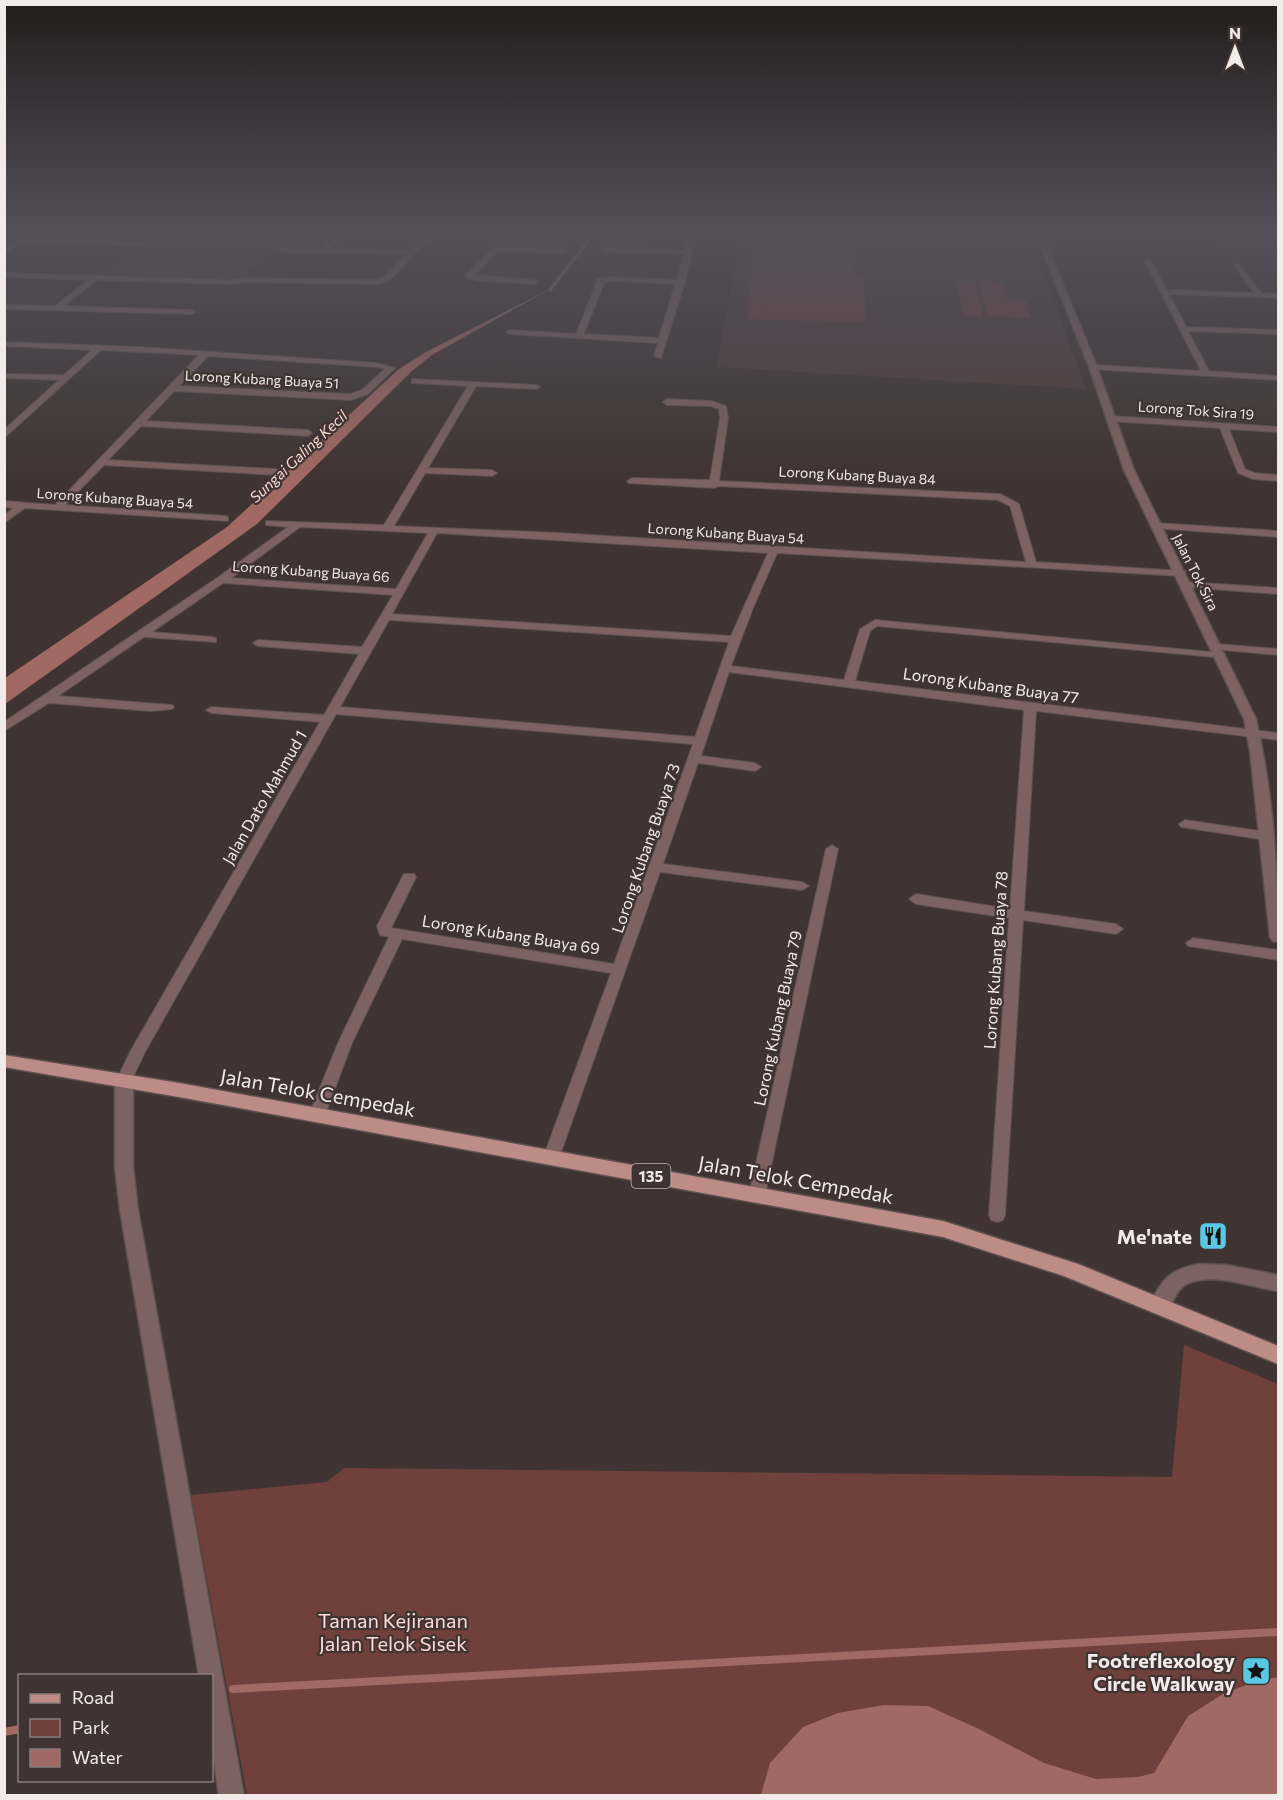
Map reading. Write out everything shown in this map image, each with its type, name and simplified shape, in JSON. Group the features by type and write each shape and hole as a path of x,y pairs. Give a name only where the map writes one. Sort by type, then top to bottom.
{"main road":[{"name":"Jalan Telok Cempedak","path":"4,1061 909,1222 983,1239 1067,1268 1278,1355"}],"street":[{"path":"579,336 587,316"},
{"path":"658,356 670,316"},
{"name":"Jalan Tok Sira","path":"1073,316 1112,418 1129,470 1187,585 1250,719 1254,734 1278,938"},
{"path":"1176,316 1206,373"},
{"path":"1183,329 1278,332"},
{"path":"510,332 662,341"},
{"path":"4,344 205,354"},
{"path":"4,435 99,347"},
{"path":"57,508 205,354"},
{"name":"Lorong Kubang Buaya 51","path":"172,388 351,397 365,392 391,368 205,354"},
{"path":"1093,367 1278,378"},
{"path":"4,376 67,378"},
{"path":"415,381 536,387"},
{"path":"387,529 474,384"},
{"path":"667,402 711,404 723,408 724,418 714,485"},
{"name":"Lorong Tok Sira 19","path":"1112,418 1278,429"},
{"path":"140,423 308,433"},
{"path":"1224,426 1241,471 1253,476 1278,478"},
{"path":"102,462 276,472"},
{"path":"421,470 492,473"},
{"name":"Lorong Kubang Buaya 84","path":"632,481 781,485 1000,497 1014,504 1032,566"},
{"name":"Lorong Kubang Buaya 54","path":"4,504 225,519"},
{"path":"4,520 22,506"},
{"name":"Lorong Kubang Buaya 54","path":"269,523 559,536 1032,566 1181,573"},
{"path":"4,728 221,580 298,524"},
{"path":"1156,526 1278,534"},
{"name":"Jalan Dato Mahmud 1","path":"124,1081 138,1052 434,531"},
{"name":"Lorong Kubang Buaya 73","path":"551,1158 694,759 733,639 774,550"},
{"name":"Lorong Kubang Buaya 66","path":"221,580 399,592"},
{"path":"1187,585 1278,591"},
{"path":"385,617 733,639"},
{"path":"849,682 865,629 875,623 1219,652 1278,652"},
{"path":"142,634 212,640"},
{"path":"258,643 367,651"},
{"name":"Lorong Kubang Buaya 77","path":"724,668 1278,736"},
{"path":"47,699 151,708 168,707"},
{"name":"Lorong Kubang Buaya 78","path":"997,1215 1030,707"},
{"path":"212,710 331,714 699,741"},
{"path":"694,759 755,767"},
{"path":"1185,824 1266,836"},
{"name":"Lorong Kubang Buaya 79","path":"757,1195 832,849"},
{"path":"656,867 802,886"},
{"path":"317,1115 345,1043 397,935 385,932 384,926 409,877"},
{"path":"916,899 1116,929"},
{"name":"Lorong Kubang Buaya 69","path":"397,935 620,970"},
{"path":"1193,943 1278,955"},
{"path":"124,1081 124,1167 129,1210 210,1674"},
{"path":"1160,1306 1178,1279 1189,1274 1208,1272 1278,1283"},
{"path":"213,1689 232,1796"}],"shaded area":[{"path":"726,316 1059,316 1086,389 716,367"}],"green space":[{"path":"747,316 866,316 866,322 747,319"},
{"path":"987,316 1030,316 1031,318"},
{"name":"Taman Kejiranan Jalan Telok Sisek","path":"1184,1345 1278,1384 1278,1795 247,1795 191,1495 327,1482 344,1468 1172,1477"}],"water":[{"path":"497,316 502,316 432,355 413,370 257,524 5,704 5,678 227,527 399,369 426,352"},
{"path":"1278,1677 1278,1795 761,1795 770,1763 803,1727 838,1713 884,1705 928,1706 979,1729 1044,1763 1096,1779 1138,1777 1154,1773 1188,1716 1223,1694 1251,1683"}],"waterway":[{"path":"233,1689 1278,1632"},
{"path":"4,1732 18,1729"}],"place":[{"name":"Me'nate","path":"1213,1236"},
{"name":"Footreflexology Circle Walkway","path":"1256,1671"}],"water label":[{"name":"Sungai Galing Kecil","path":"298,456"}]}
